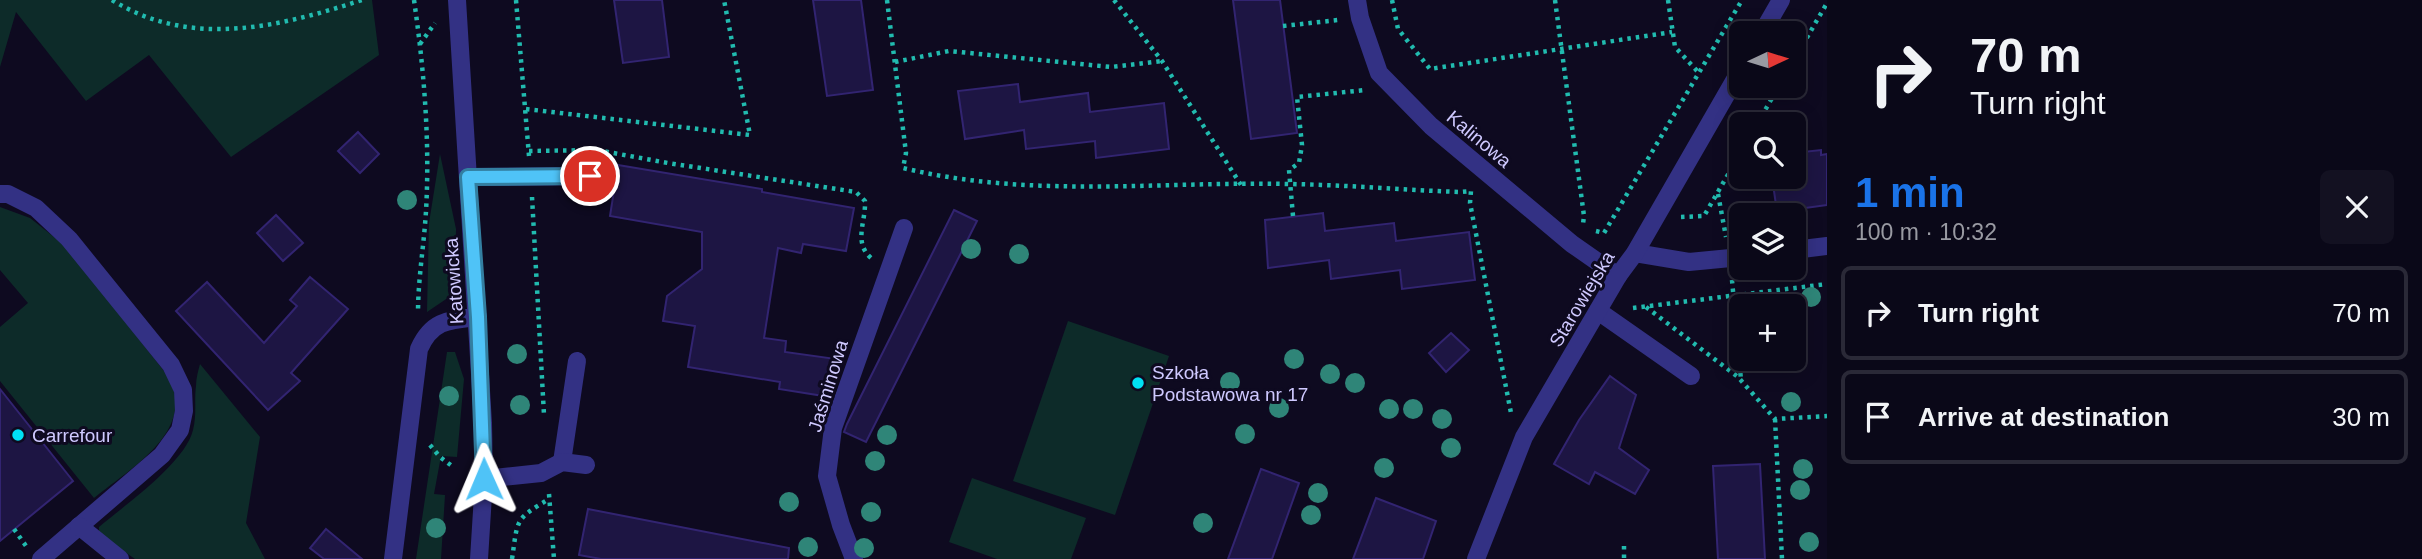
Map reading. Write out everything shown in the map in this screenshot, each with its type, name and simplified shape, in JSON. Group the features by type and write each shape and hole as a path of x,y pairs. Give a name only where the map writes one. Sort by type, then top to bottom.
{"street":[{"name":"Katowicka","path":"457,0 478,317 484,479 480,559"},
{"name":"Kalinowa","path":"1357,0 1360,18 1379,73 1431,126 1577,236 1618,276"},
{"path":"1769,21 1781,0"},
{"name":"Starowiejska","path":"1476,559 1524,437 1729,90"},
{"path":"468,177 590,176"},
{"path":"0,194 8,194 36,208 69,239 171,365 183,390 184,411 180,430 162,455 41,559"},
{"name":"Jaśminowa","path":"854,559 841,526 827,476 833,428 904,228"},
{"path":"1806,249 1827,246"},
{"path":"1635,253 1689,262 1729,259"},
{"path":"1598,311 1691,376"},
{"path":"393,559 419,349 434,327 448,320 478,317"},
{"path":"554,465 577,360"},
{"path":"484,479 527,476 541,473 554,465 586,465"},
{"path":"79,526 120,559"}],"path":[{"path":"112,0 131,12 171,26 208,30 245,28 294,20 362,0"},
{"path":"414,0 420,44 427,153 426,211 418,313 427,334"},
{"path":"516,0 531,176 545,427"},
{"path":"526,109 750,135 724,0"},
{"path":"887,0 906,153 903,169 983,183 1040,187 1290,184 1471,191 1470,203 1514,424"},
{"path":"1114,0 1161,61 1241,185"},
{"path":"1392,0 1398,29 1430,69 1672,32"},
{"path":"1555,0 1584,216 1577,236 1604,233 1742,0"},
{"path":"1668,0 1675,47 1699,73"},
{"path":"1806,39 1827,3"},
{"path":"1283,26 1338,19"},
{"path":"895,62 949,51 1111,67 1161,61"},
{"path":"1293,216 1289,170 1299,163 1302,145 1297,97 1366,89"},
{"path":"528,151 597,150 856,192 865,201 860,238 862,247 888,273"},
{"path":"1675,217 1704,216 1729,173"},
{"path":"1718,193 1729,241"},
{"path":"1750,294 1827,284"},
{"path":"1618,325 1628,308 1729,297"},
{"path":"1646,307 1741,381 1775,419 1782,559"},
{"path":"1740,371 1741,381"},
{"path":"1775,419 1827,416"},
{"path":"425,451 426,438 440,457 453,466"},
{"path":"554,465 549,499 554,559"},
{"path":"512,559 517,524 521,517 549,499"},
{"path":"1623,546 1624,559"}],"green space":[{"path":"0,0 372,0 379,55 231,157 149,55 86,101 16,12 0,67"},
{"path":"440,154 456,229 455,293 427,312 429,223"},
{"path":"0,207 30,218 64,245 164,371 175,396 175,412 160,441 134,467 94,498 0,381 0,327 28,303 0,270"},
{"path":"1068,321 1169,356 1115,515 1013,481"},
{"path":"447,352 455,352 464,379 457,457 441,456 434,494 445,495 441,559 416,559"},
{"path":"200,364 260,437 246,523 265,559 135,559 99,534 99,527 153,483 188,443 194,424 196,381"},
{"path":"972,478 1086,518 1071,559 997,559 949,542"}],"building":[{"path":"614,0 662,0 669,57 623,63"},
{"path":"813,0 861,0 873,90 827,96"},
{"path":"1233,0 1280,0 1297,133 1251,139"},
{"path":"1018,84 1020,102 1088,93 1090,112 1164,103 1169,149 1096,158 1095,141 1026,149 1024,130 965,139 958,91"},
{"path":"358,132 379,154 360,173 338,151"},
{"path":"1821,150 1821,155 1827,154 1827,205 1806,208 1806,203 1776,203 1774,189 1806,189 1806,152"},
{"path":"618,165 762,189 762,192 854,208 846,251 803,244 801,253 778,248 764,338 786,341 785,352 836,359 830,397 779,389 780,382 688,367 695,326 663,321 667,296 702,269 702,232 610,216"},
{"path":"954,210 977,221 866,442 844,432 847,424"},
{"path":"1323,213 1325,231 1394,223 1396,241 1469,232 1475,280 1402,289 1400,270 1331,279 1329,260 1268,268 1265,220"},
{"path":"276,215 303,243 283,261 257,233"},
{"path":"310,277 348,309 291,373 300,381 268,410 176,311 207,282 264,343 297,306 290,300"},
{"path":"1451,333 1469,350 1446,372 1429,353"},
{"path":"1610,376 1636,395 1619,448 1649,470 1635,494 1595,472 1589,484 1554,464 1579,420"},
{"name":"Carrefour","path":"0,389 73,481 0,541"},
{"path":"1760,464 1765,559 1718,559 1713,466"},
{"path":"1261,469 1299,483 1272,559 1228,559"},
{"path":"1376,498 1436,521 1423,559 1353,559"},
{"path":"588,509 789,548 788,559 601,559 579,555"},
{"path":"326,529 362,559 324,559 310,548"}],"place":[{"name":"Szkoła Podstawowa nr 17","path":"1138,383"},
{"name":"Carrefour","path":"18,435"}],"route":[{"path":"484,479 478,317 468,177 590,176"}]}
